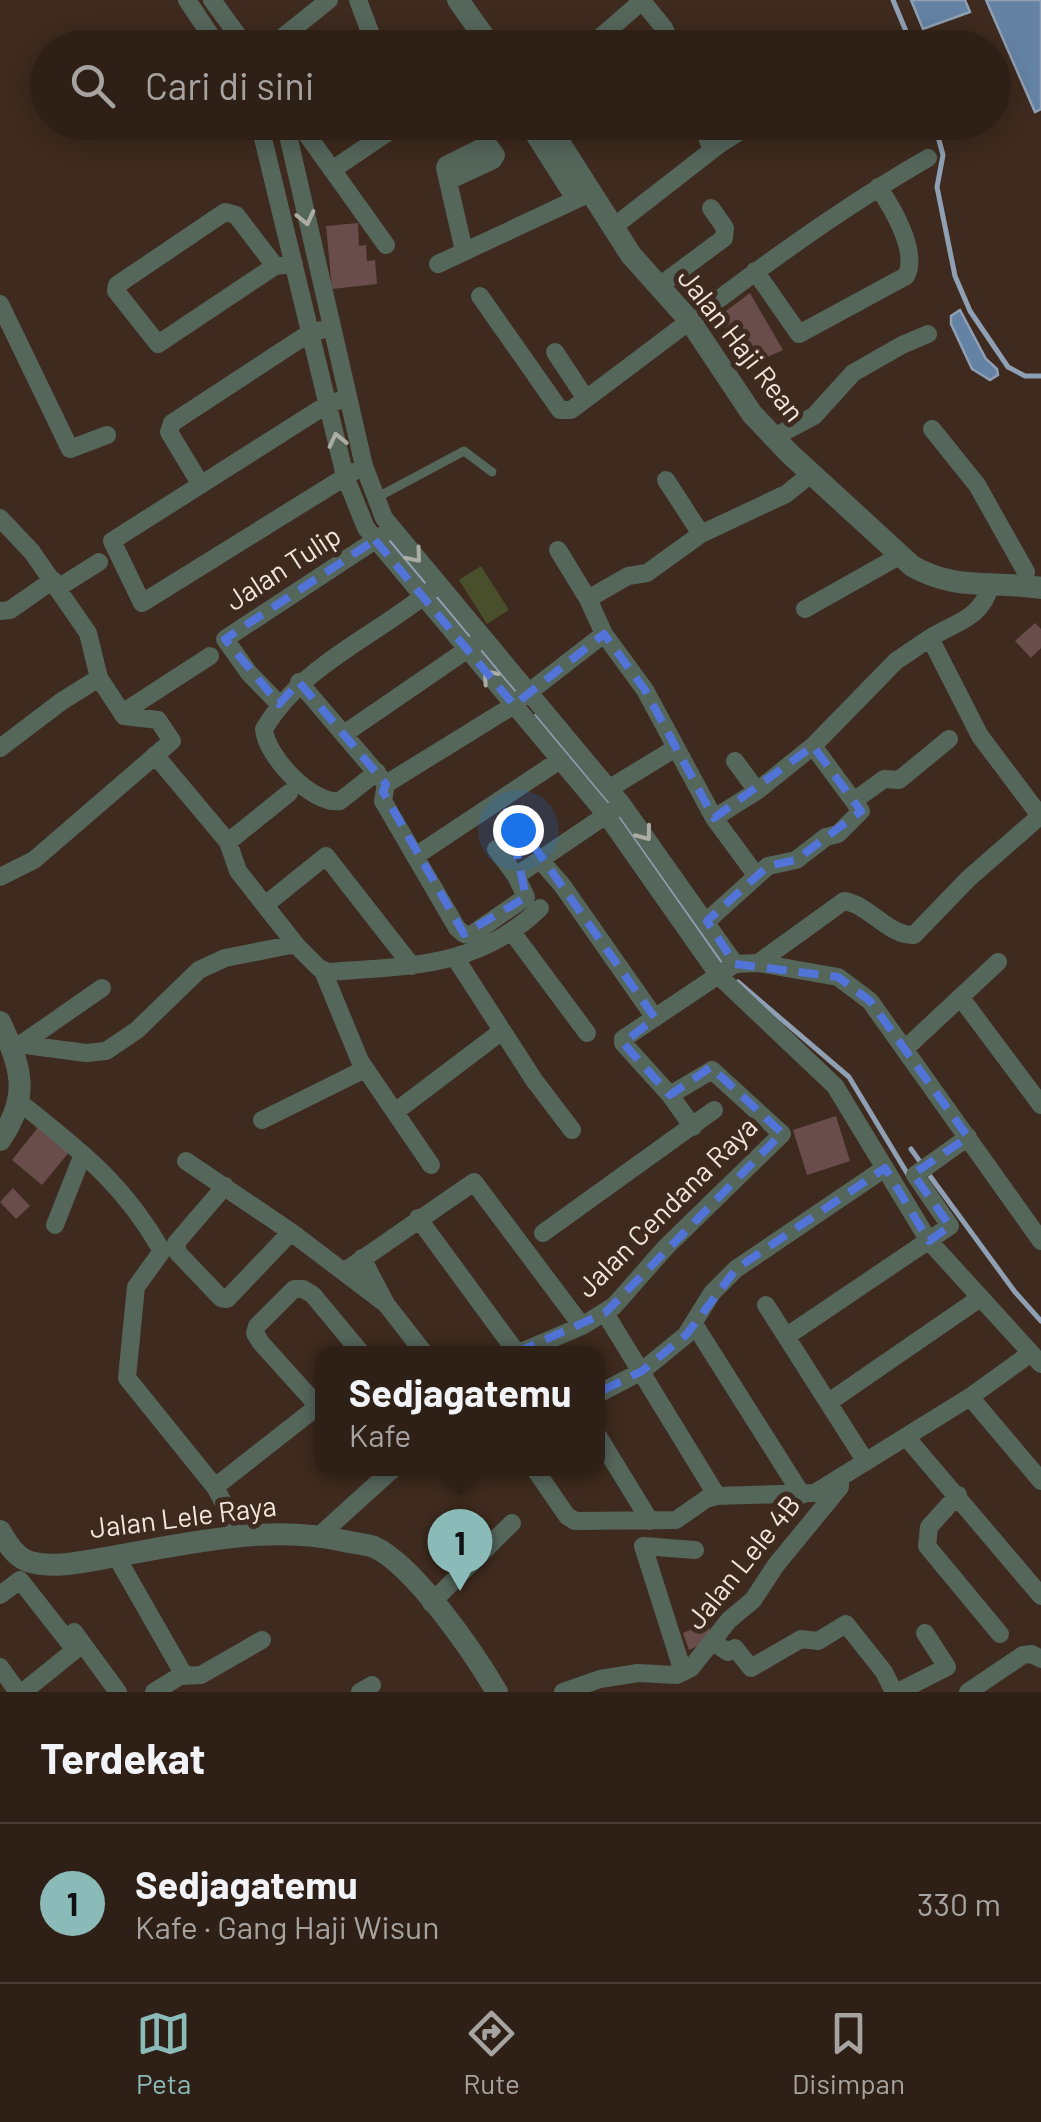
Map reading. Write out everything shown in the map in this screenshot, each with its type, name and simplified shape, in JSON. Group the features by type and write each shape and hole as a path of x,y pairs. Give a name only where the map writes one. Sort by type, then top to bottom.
{"street":[{"path":"187,0 207,30"},
{"path":"212,0 234,30"},
{"path":"292,30 329,0"},
{"path":"358,0 369,30"},
{"path":"458,0 479,30"},
{"path":"609,30 642,1 665,30"},
{"path":"262,140 285,265 311,332 346,476 362,520 384,534 521,698 610,788 614,809 727,969 835,1086 929,1241 1036,1358 816,1493 717,1496 676,1520 570,1520 540,1476"},
{"path":"293,140 332,329 384,534"},
{"path":"303,140 332,170 386,245"},
{"path":"332,170 376,140"},
{"path":"438,264 583,196 540,140"},
{"name":"Jalan Haji Rean","path":"555,140 583,196 658,287 696,316 752,414 811,474 912,566 946,582 990,586 1033,577"},
{"path":"708,140 712,150"},
{"path":"612,228 727,140"},
{"path":"480,296 560,410 571,410 755,271 878,187 928,158"},
{"path":"448,181 464,252"},
{"path":"755,271 800,334 906,276 910,266 900,220 878,187"},
{"path":"658,287 724,238 726,228 711,208"},
{"path":"225,212 236,215 285,265 158,344 116,291 117,285 225,212"},
{"path":"0,304 70,449 107,435"},
{"path":"200,485 169,432 172,423 311,332 332,329"},
{"path":"774,438 814,416 853,373 928,334"},
{"path":"556,352 586,399"},
{"path":"348,398 328,404 112,541 142,603 364,466"},
{"path":"932,429 976,485 1033,577"},
{"path":"588,599 628,576 648,573 701,534 786,494 811,474"},
{"path":"666,480 701,534"},
{"path":"0,518 32,552 88,633 99,678 122,714 160,723 172,741 34,860 0,877"},
{"name":"Jalan Tulip","path":"279,704 249,673 225,639 384,534"},
{"path":"558,550 604,634 645,690 714,818 756,875"},
{"path":"805,609 900,555"},
{"path":"0,611 10,610 99,562"},
{"path":"714,818 757,791 813,746 896,661 930,638 968,620 980,608 990,586"},
{"path":"431,591 299,682 279,704 264,730 268,746 300,784 330,802 340,801 521,698 604,634"},
{"path":"758,963 844,901 854,902 904,935 914,935 968,879 1040,817 980,736 930,638"},
{"path":"344,734 475,644"},
{"path":"122,714 210,656"},
{"path":"4,738 99,678"},
{"path":"299,682 382,778 383,801 457,928 471,934 532,908"},
{"path":"521,698 560,760 614,809 707,920 727,969"},
{"path":"707,920 772,864 796,860 838,834 884,779 899,780 949,739"},
{"path":"813,746 858,806"},
{"path":"610,788 674,749"},
{"path":"155,755 228,842 238,870 265,905 323,971 366,1070 431,1165"},
{"path":"417,856 560,760"},
{"path":"735,761 757,791"},
{"path":"228,842 290,793"},
{"path":"516,876 614,809"},
{"path":"496,849 516,876 532,908"},
{"path":"265,905 326,856 412,966"},
{"path":"540,860 655,1018"},
{"path":"323,971 412,966 456,958 512,932 532,908"},
{"path":"512,932 587,1032"},
{"path":"7,1036 86,1053 106,1052 137,1030 199,970 225,958 298,946"},
{"path":"456,958 572,1130"},
{"path":"906,1048 998,962"},
{"path":"693,1127 623,1039 727,969 758,963 838,977 870,1001 1036,1222 1041,1241"},
{"path":"7,1036 102,988"},
{"path":"961,998 1041,1104"},
{"path":"395,1112 502,1031"},
{"path":"0,1140 12,1122 21,1072 7,1036"},
{"path":"262,1120 366,1070"},
{"name":"Jalan Cendana Raya","path":"533,1346 605,1313 782,1134 712,1070 670,1096"},
{"path":"18,1101 113,1180 162,1250 136,1288 128,1381 215,1487 241,1535"},
{"path":"542,1234 714,1110"},
{"path":"786,1336 950,1226 915,1178 924,1167 968,1136"},
{"path":"54,1226 84,1154"},
{"path":"186,1161 291,1232 386,1304"},
{"path":"605,1390 642,1371 686,1335 712,1293 736,1269 885,1168"},
{"path":"345,1271 474,1182 582,1326"},
{"path":"226,1186 176,1243 178,1253 221,1298 227,1299 291,1232"},
{"path":"418,1218 511,1346"},
{"path":"362,1258 386,1304 418,1346"},
{"path":"315,1399 261,1342 256,1326 294,1289 303,1289 313,1295 355,1346"},
{"path":"829,1402 980,1298"},
{"path":"766,1305 866,1462"},
{"path":"605,1313 717,1496"},
{"path":"694,1324 802,1495"},
{"path":"970,1397 1041,1481"},
{"path":"215,1487 315,1408"},
{"path":"907,1438 1041,1596"},
{"path":"605,1447 650,1521"},
{"path":"319,1536 385,1476"},
{"name":"Jalan Lele 4B","path":"676,1680 704,1655 729,1620 753,1600 840,1486 840,1478"},
{"path":"958,1496 929,1527 928,1546 1000,1634"},
{"path":"431,1602 512,1523"},
{"path":"0,1532 118,1692"},
{"name":"Jalan Lele Raya","path":"15,1552 44,1564 241,1535 319,1536 374,1548 403,1568 474,1653 497,1692"},
{"path":"563,1692 600,1679 638,1673 676,1680 643,1546 695,1550"},
{"path":"116,1556 184,1675"},
{"path":"0,1596 20,1580 75,1650 20,1692 0,1667"},
{"path":"713,1642 728,1652 735,1648 751,1668 802,1638 818,1641 846,1624 896,1692 947,1667 926,1633"},
{"path":"154,1692 184,1675 201,1675 262,1640"},
{"path":"977,1690 1023,1656 1032,1654 1041,1659"}],"lane":[{"path":"376,498 464,451 492,472"}],"highlighted area":[{"path":"375,540 514,705 604,634 645,690 714,818 813,746 861,811 796,860 768,866 707,921 735,964 838,977 870,1001 968,1137 913,1174 950,1226 929,1241 885,1168 736,1269 686,1335 642,1371 578,1404 530,1426 455,1380 605,1313 782,1133 711,1067 670,1095 623,1043 655,1018 507,808 526,897 464,934 383,792 386,784 299,682 279,704 225,639"}],"green space":[{"path":"481,566 509,610 487,624 459,580"}],"water":[{"path":"911,0 965,0 970,12 923,29"},
{"path":"986,0 1041,0 1041,109 1035,112 1011,57 1011,30 999,30"},
{"path":"960,310 986,359 997,369 998,375 990,380 972,369 951,324 951,316"}],"building":[{"path":"358,223 359,246 366,245 367,261 375,260 377,284 332,289 326,226"},
{"path":"750,293 783,350 748,366 718,317"},
{"path":"1035,623 1041,629 1041,648 1031,658 1015,641"},
{"path":"836,1116 850,1161 807,1175 793,1130"},
{"path":"39,1126 70,1151 42,1185 12,1160"},
{"path":"13,1188 30,1206 16,1219 0,1202"},
{"path":"707,1623 714,1639 689,1650 683,1633"}],"waterway":[{"path":"893,0 906,30"},
{"path":"939,140 943,155 937,187 955,276 970,311 1008,367 1025,376 1041,376"},
{"path":"386,535 520,695"},
{"path":"537,715 618,814 724,967"},
{"path":"738,982 849,1077 910,1178"},
{"path":"911,1149 921,1163"},
{"path":"927,1172 1015,1292 1041,1321"}],"place":[{"name":"Sedjagatemu","path":"460,1591"}]}
